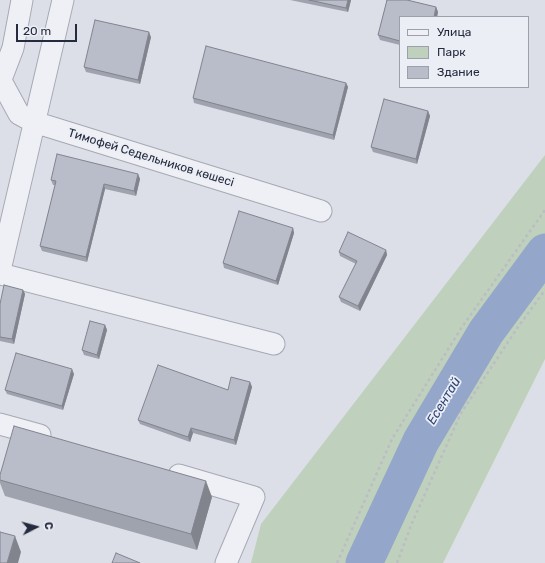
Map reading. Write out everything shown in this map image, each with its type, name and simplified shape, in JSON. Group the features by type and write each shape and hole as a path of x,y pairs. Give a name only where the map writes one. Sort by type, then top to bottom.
{"street":[{"path":"0,80 13,48 22,0"},
{"path":"0,270 63,0"},
{"name":"Тимофей Седельников көшесі","path":"0,80 19,114 34,122 321,211"},
{"path":"0,274 274,344"},
{"path":"0,424 60,441"},
{"path":"157,469 254,497 226,563"}],"path":[{"path":"337,563 392,439 462,327 545,210"},
{"path":"397,563 412,523 461,413 518,327 545,290"}],"green space":[{"path":"545,155 545,359 443,563 251,563 261,524"}],"building":[{"path":"309,0 348,0 346,8"},
{"path":"387,0 407,0 436,7 434,16 399,16 399,41 378,35"},
{"path":"95,20 149,32 138,80 84,67"},
{"path":"206,46 346,83 333,135 193,98"},
{"path":"384,99 428,111 416,159 371,147"},
{"path":"57,154 138,174 134,191 104,184 86,257 40,246 56,181 51,180"},
{"path":"239,211 293,228 276,281 223,263"},
{"path":"348,232 386,250 358,306 339,297 357,261 339,252"},
{"path":"4,285 23,290 12,339 0,337 0,304"},
{"path":"90,321 105,325 97,355 82,350"},
{"path":"16,353 72,369 62,406 5,390"},
{"path":"158,365 228,390 231,377 250,382 234,440 191,428 188,437 138,420"},
{"path":"14,426 206,481 191,534 0,480 0,475"},
{"path":"0,532 15,536 7,563 0,563"},
{"path":"116,553 140,563 112,563"}],"waterway":[{"name":"Есентай","path":"364,563 421,441 486,332 545,252"}]}
